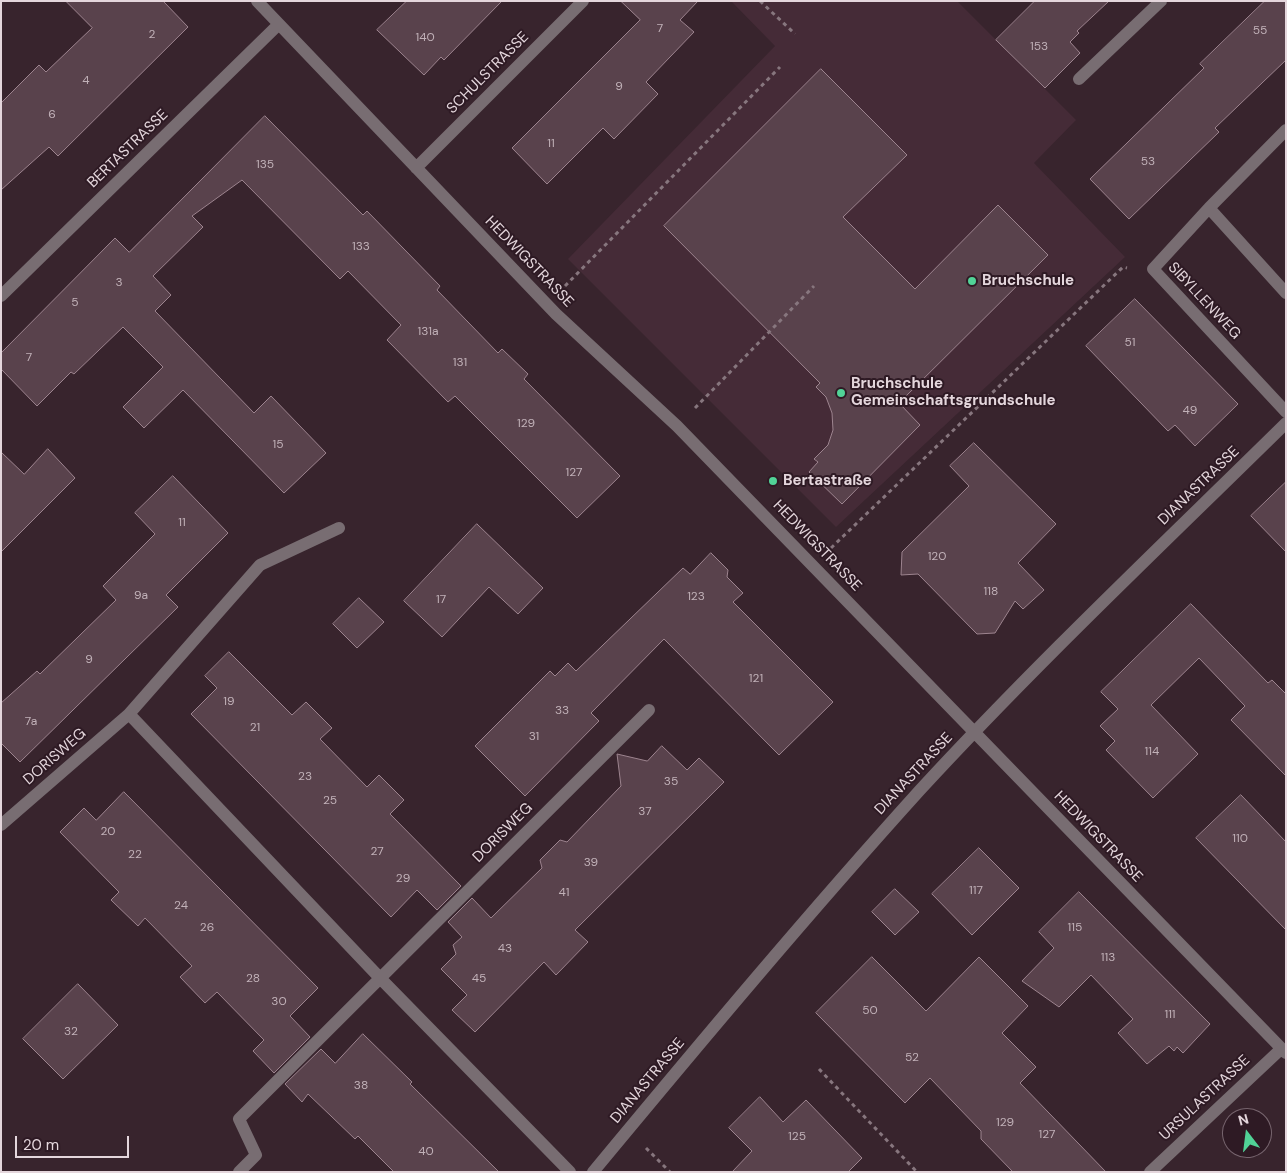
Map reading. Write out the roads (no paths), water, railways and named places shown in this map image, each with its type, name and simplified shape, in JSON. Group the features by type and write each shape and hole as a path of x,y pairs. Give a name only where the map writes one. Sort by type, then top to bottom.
{"street":[{"name":"HEDWIGSTRASSE","path":"258,1 278,25 547,305 677,426 1283,1051"},
{"name":"SCHULSTRASSE","path":"416,168 583,1"},
{"path":"1079,79 1161,1"},
{"name":"BERTASTRASSE","path":"1,296 278,25"},
{"name":"SIBYLLENWEG","path":"1286,130 1152,269 1286,412"},
{"path":"1209,208 1286,293"},
{"name":"DIANASTRASSE","path":"594,1172 776,954 921,790 1038,667 1286,424"},
{"name":"DORISWEG","path":"1,826 130,714 260,565 340,528"},
{"name":"DORISWEG","path":"239,1172 256,1155 239,1119 649,710"},
{"path":"130,714 380,978 570,1172"},
{"name":"URSULASTRASSE","path":"1150,1172 1283,1051"}],"place":[{"name":"Bruchschule","path":"972,281"},
{"name":"Bruchschule Gemeinschaftsgrundschule","path":"841,393"},
{"name":"Bertastraße","path":"773,481"}]}
